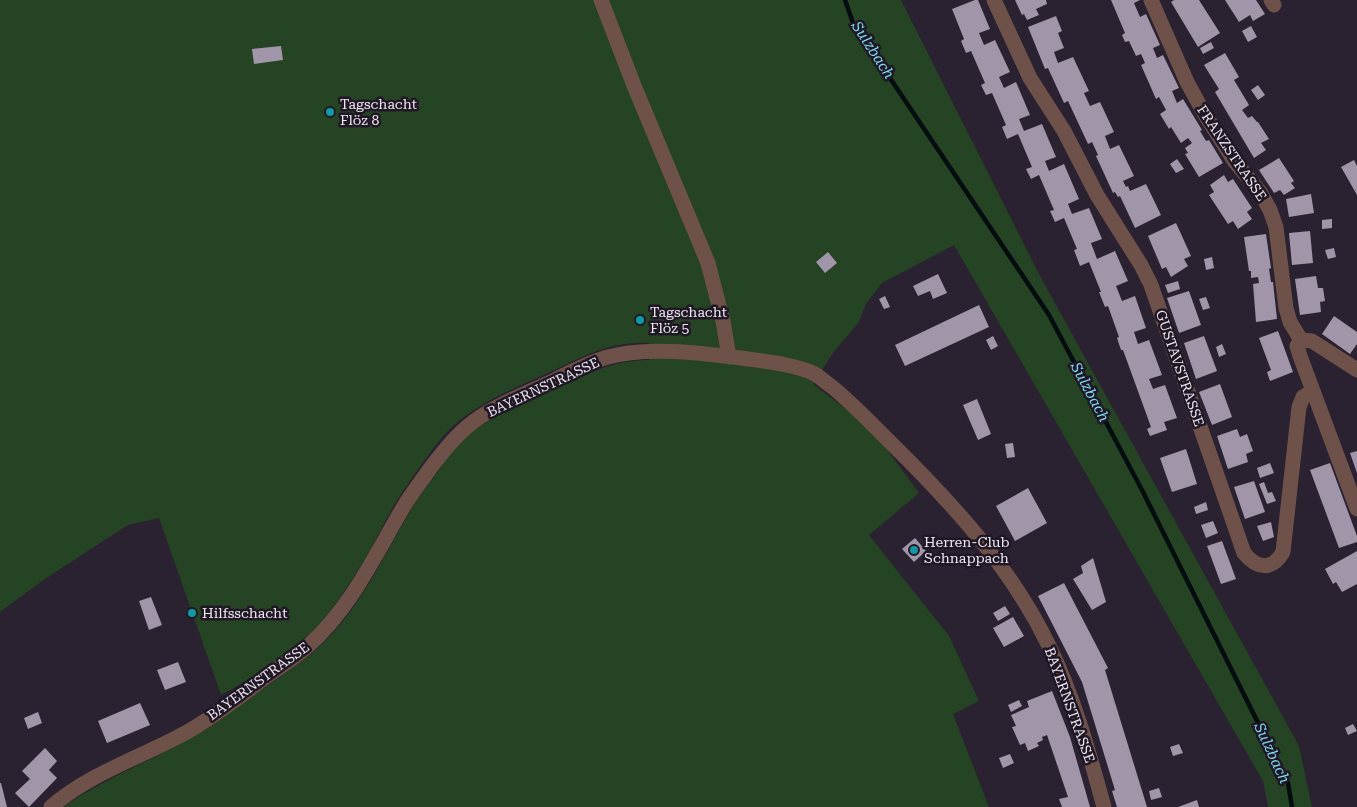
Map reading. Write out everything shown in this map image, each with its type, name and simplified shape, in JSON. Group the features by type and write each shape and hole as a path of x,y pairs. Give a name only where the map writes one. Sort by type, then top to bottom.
{"street":[{"path":"601,0 635,88 708,263 730,357"},
{"name":"GUSTAVSTRASSE","path":"994,0 1030,78 1064,131 1097,194 1142,265 1151,285 1244,553 1251,562 1258,566 1269,566 1279,560 1283,552 1300,408 1303,397 1312,391"},
{"name":"FRANZSTRASSE","path":"1150,0 1204,113 1235,162 1260,192 1270,210 1276,227 1286,308 1290,322 1301,340 1298,346 1312,391 1357,509"},
{"path":"1301,340 1312,341 1357,370"},
{"name":"BAYERNSTRASSE","path":"51,807 79,787 188,731 247,692 305,649 328,627 352,595 376,557 406,502 458,434 480,417 507,401 589,363 631,352 730,357 779,364 814,373 849,401 930,482 978,534 1017,589 1050,647 1083,734 1104,807"}],"green space":[{"path":"0,0 901,0 1040,276 1299,746 1312,807 1268,807 1263,781 954,245 882,283 866,304 859,322 833,353 813,384 872,429 919,493 869,535 949,636 979,701 953,714 989,807 63,807 110,779 201,732 310,655 327,640 355,605 417,500 452,452 475,430 506,411 588,374 622,363 649,360 649,343 624,344 587,355 501,395 476,409 453,426 434,447 404,489 358,570 322,621 301,641 274,662 221,695 159,518 128,525 45,579 0,612"}],"building":[{"path":"978,0 990,29 979,33 984,45 995,40 1010,72 999,77 1004,88 1016,82 1030,115 1019,119 1024,131 1042,124 1056,157 1045,161 1049,171 1064,164 1079,199 1068,204 1072,214 1089,208 1102,239 1091,243 1097,259 1115,251 1128,281 1116,286 1122,301 1135,296 1146,328 1134,332 1138,344 1149,340 1162,375 1149,379 1153,389 1165,385 1177,418 1164,422 1167,430 1150,436 1147,429 1151,427 1123,350 1121,350 1117,338 1119,337 1108,306 1105,307 1089,262 1080,266 1074,250 1077,249 1064,218 1055,222 1050,211 1054,210 1039,175 1031,179 1026,169 1032,167 1018,134 1007,139 1002,127 1006,125 992,93 986,95 981,85 985,83 971,51 966,53 961,41 964,39 952,9"},
{"path":"1015,0 1046,0 1047,4 1036,9 1039,15 1027,20 1024,14 1022,15"},
{"path":"1111,0 1140,0 1134,3 1140,17 1146,14 1160,45 1153,48 1157,58 1163,55 1179,88 1172,91 1177,103 1183,99 1202,130 1200,131 1206,141 1209,140 1223,163 1199,177 1185,154 1188,153 1185,148 1192,143 1188,138 1181,143 1171,127 1169,129 1160,114 1166,110 1159,97 1156,99 1141,65 1145,63 1141,54 1136,56 1129,41 1125,42 1122,35 1125,33"},
{"path":"1174,0 1199,0 1220,33 1198,47 1171,2"},
{"path":"1225,0 1256,0 1265,14 1253,21 1250,15 1239,22"},
{"path":"1056,16 1062,31 1058,33 1064,48 1054,52 1058,63 1073,57 1089,91 1084,93 1090,106 1100,102 1114,132 1105,136 1110,149 1119,145 1134,176 1123,181 1126,187 1128,186 1130,191 1146,184 1161,215 1135,228 1120,196 1118,197 1115,192 1113,193 1096,156 1098,155 1092,142 1088,144 1068,101 1064,103 1048,68 1045,69 1028,27"},
{"path":"1251,26 1257,37 1248,42 1242,31"},
{"path":"1211,42 1214,48 1203,54 1200,48"},
{"path":"281,46 283,60 254,64 252,49"},
{"path":"1225,53 1239,77 1234,80 1249,105 1242,110 1248,118 1252,116 1258,122 1269,139 1261,143 1266,150 1254,158 1215,92 1219,89 1204,65"},
{"path":"1258,85 1265,95 1258,100 1251,90"},
{"path":"1279,158 1294,181 1291,183 1295,188 1284,195 1280,190 1274,193 1259,170"},
{"path":"1177,159 1184,169 1176,173 1170,164"},
{"path":"1354,160 1357,166 1357,195 1341,167"},
{"path":"1224,175 1228,182 1233,179 1252,208 1247,212 1252,219 1238,229 1233,221 1228,224 1209,195 1214,192 1210,185"},
{"path":"1311,194 1314,213 1289,217 1286,199"},
{"path":"1332,219 1332,228 1322,229 1322,220"},
{"path":"1176,223 1191,256 1184,259 1188,266 1171,277 1166,267 1162,269 1148,236"},
{"path":"1310,231 1313,263 1292,265 1289,233"},
{"path":"1266,234 1271,268 1269,269 1271,282 1273,282 1277,319 1256,322 1253,284 1259,283 1258,277 1251,278 1244,237"},
{"path":"1334,248 1336,257 1328,259 1325,250"},
{"path":"828,252 837,263 825,273 816,262"},
{"path":"1212,257 1214,268 1206,270 1204,259"},
{"path":"938,274 947,293 933,299 930,291 918,296 913,286"},
{"path":"1316,276 1318,288 1323,288 1325,301 1320,302 1321,312 1300,315 1295,279"},
{"path":"1178,281 1180,289 1168,293 1165,285"},
{"path":"1189,291 1201,325 1179,333 1167,298"},
{"path":"885,296 890,307 884,309 879,299"},
{"path":"1206,297 1210,308 1203,310 1199,299"},
{"path":"979,305 989,327 905,366 895,345"},
{"path":"1334,316 1357,332 1357,344 1350,354 1322,334"},
{"path":"1278,331 1293,372 1270,381 1267,372 1271,370 1259,338"},
{"path":"993,336 998,346 991,350 986,340"},
{"path":"1204,336 1217,371 1196,379 1184,343"},
{"path":"1222,344 1226,354 1219,357 1216,347"},
{"path":"1220,384 1232,417 1212,425 1199,392"},
{"path":"977,399 991,434 978,440 963,405"},
{"path":"1237,429 1240,437 1247,434 1253,451 1246,454 1248,462 1228,469 1217,436"},
{"path":"1013,443 1015,457 1007,458 1005,444"},
{"path":"1186,449 1197,484 1172,492 1160,458"},
{"path":"1357,451 1357,473 1350,453"},
{"path":"1270,463 1274,473 1260,478 1257,468"},
{"path":"1330,463 1357,536 1357,542 1339,548 1310,470"},
{"path":"1254,481 1265,512 1245,519 1234,487"},
{"path":"1264,482 1268,493 1272,492 1276,501 1267,504 1259,484"},
{"path":"1028,488 1047,523 1015,541 996,506"},
{"path":"1206,502 1208,510 1196,514 1194,507"},
{"path":"1213,521 1218,533 1206,538 1201,525"},
{"path":"1271,522 1274,537 1263,541 1257,526"},
{"name":"Herren-Club Schnappach","path":"915,538 926,551 914,562 902,549"},
{"path":"1222,541 1236,579 1221,584 1207,546"},
{"path":"1357,551 1357,584 1342,592 1336,582 1333,584 1325,569"},
{"path":"1093,558 1106,602 1092,610 1073,579 1083,573 1081,566"},
{"path":"1064,583 1108,668 1105,670 1147,807 1117,807 1112,791 1115,790 1082,682 1038,596"},
{"path":"151,597 162,625 149,630 139,601"},
{"path":"1005,606 1010,614 998,621 993,613"},
{"path":"1013,617 1024,636 1004,647 993,628"},
{"path":"178,662 186,682 165,690 157,670"},
{"path":"1052,691 1070,737 1090,807 1062,807 1059,799 1068,797 1047,735 1042,737 1043,740 1037,743 1039,746 1028,751 1025,743 1020,745 1012,727 1016,726 1011,715 1029,707 1027,701"},
{"path":"1019,700 1022,706 1011,712 1008,705"},
{"path":"140,703 150,725 107,743 98,721"},
{"path":"38,712 42,723 28,729 24,718"},
{"path":"1353,724 1357,731 1348,735 1345,728"},
{"path":"1179,744 1183,753 1173,756 1170,747"},
{"path":"45,748 57,761 49,770 57,778 29,807 15,793 30,779 22,771"},
{"path":"1010,754 1014,763 1003,768 999,758"},
{"path":"1,783 7,807 0,807"},
{"path":"1159,788 1162,797 1151,800 1149,791"},
{"path":"1197,800 1199,807 1178,807"}],"waterway":[{"name":"Sulzbach","path":"845,0 853,23 1049,315 1142,490 1288,783 1292,807"}],"place":[{"name":"Tagschacht Flöz 8","path":"330,112"},
{"name":"Tagschacht Flöz 5","path":"640,320"},
{"name":"Herren-Club Schnappach","path":"914,550"},
{"name":"Hilfsschacht","path":"192,613"}]}
